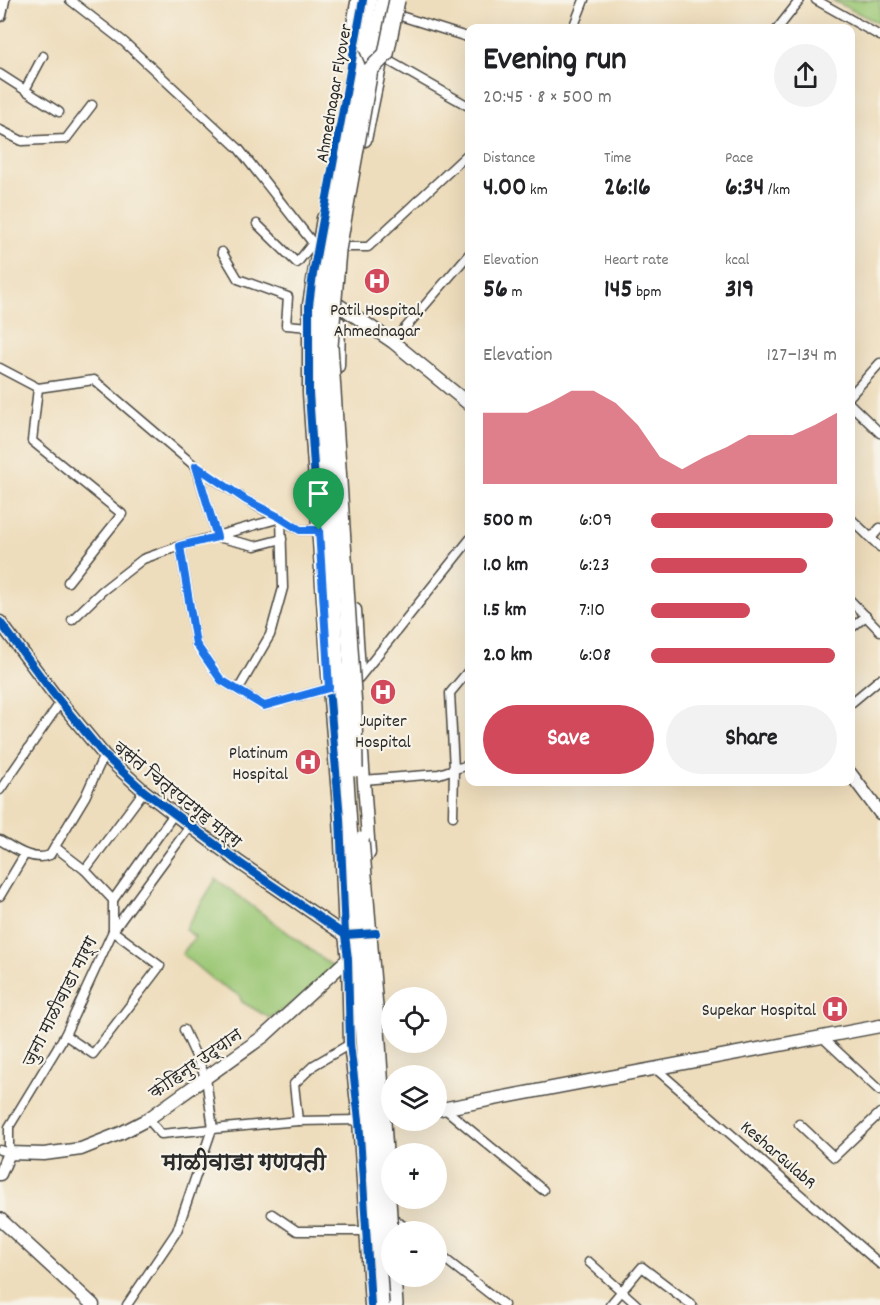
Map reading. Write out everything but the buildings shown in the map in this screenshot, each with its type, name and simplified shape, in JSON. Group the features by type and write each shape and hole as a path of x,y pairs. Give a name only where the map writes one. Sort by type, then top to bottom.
{"highway":[{"path":"361,0 350,50 364,68 386,54 391,3"},
{"name":"Ahmednagar Flyover","path":"369,0 364,68 338,250 330,346 354,708 355,775 378,1043 389,1221"},
{"name":"Ahmednagar Flyover","path":"364,68 323,270 319,311 319,376 381,1305"},
{"path":"394,1287 395,1305"}],"street":[{"path":"0,15 3,0"},
{"path":"70,0 124,42 239,149 315,244 343,248 368,247 465,158"},
{"path":"361,0 315,244 309,327 309,393 340,818 350,1044 359,1120 371,1305"},
{"path":"575,24 584,0"},
{"path":"781,24 800,0"},
{"path":"816,0 880,36"},
{"path":"386,1065 363,780 359,679 337,386 339,290 343,248 391,3 465,36"},
{"path":"25,90 43,56"},
{"path":"382,57 465,104"},
{"path":"0,74 60,112"},
{"path":"0,130 22,141 66,139 92,105"},
{"path":"257,224 297,264 339,290"},
{"path":"297,264 315,244"},
{"path":"222,252 238,279 288,297 286,326 309,327"},
{"path":"393,342 465,259"},
{"path":"312,289 339,304 393,342 465,400"},
{"path":"0,368 38,388 94,380 196,466 246,500 300,530 319,530"},
{"path":"855,391 879,368"},
{"path":"38,388 32,441 122,514 68,582"},
{"path":"855,409 880,433"},
{"path":"196,466 217,537"},
{"path":"72,620 102,591 143,560 180,546 281,518"},
{"path":"238,690 270,635 283,588 281,518"},
{"path":"855,523 880,547"},
{"path":"871,538 880,528"},
{"path":"217,537 255,546 282,539"},
{"path":"359,679 465,545"},
{"path":"180,546 196,644 221,680 264,706 329,688"},
{"path":"855,605 880,632"},
{"path":"855,625 866,616"},
{"name":"वसंत चित्रपटगृह मार्ग","path":"0,622 60,703 104,755 144,791 190,826 345,934"},
{"path":"453,816 454,769 450,693 465,675"},
{"path":"855,700 880,679"},
{"path":"0,790 60,703"},
{"path":"0,840 25,854 42,858 50,855 84,796 104,755"},
{"path":"363,780 439,774 465,766"},
{"path":"855,780 880,813"},
{"path":"85,870 144,791"},
{"path":"54,847 85,870 113,900 174,814"},
{"path":"65,1035 93,1054 160,966 113,931 190,826"},
{"path":"0,896 25,854"},
{"name":"जुना माळीवाडा मार्ग","path":"5,1152 9,1127 65,1035 113,931 113,900"},
{"path":"345,934 376,933"},
{"path":"348,959 378,957"},
{"name":"कोहिनुर उद्यान","path":"5,1152 44,1154 81,1149 148,1119 264,1036 348,959"},
{"path":"447,1108 880,1026"},
{"path":"127,1305 177,1231 212,1129 206,1078 184,1030"},
{"path":"822,1037 880,1091"},
{"path":"298,1121 294,1084 314,1065 350,1044"},
{"name":"KesharGulabR","path":"656,1069 880,1264"},
{"path":"800,1124 834,1157 880,1113"},
{"path":"447,1114 543,1190"},
{"path":"148,1119 161,1134 298,1121 359,1120"},
{"path":"0,1174 5,1152"},
{"path":"272,1214 297,1231 365,1231"},
{"path":"0,1219 93,1305"},
{"path":"447,1261 504,1305"},
{"path":"589,1262 637,1305"},
{"path":"610,1305 642,1267 692,1305"},
{"path":"401,1287 402,1305"}],"green space":[{"path":"832,0 880,0 880,24"},
{"path":"216,879 335,968 298,1000 270,1018 242,1002 239,995 213,980 182,954 195,937 185,929"}],"cycle path":[{"path":"363,0 313,274 309,305 309,393 340,818 350,1044 359,1120 371,1305"},
{"path":"0,622 53,693 104,755 144,791 240,863 345,935 376,933"}],"place":[{"name":"Patil Hospital, Ahmednagar","path":"377,281"},
{"name":"Jupiter Hospital","path":"383,692"},
{"name":"Platinum Hospital","path":"308,762"},
{"name":"Supekar Hospital","path":"835,1009"}],"district":[{"name":"माळीवाडा गणपती","path":"244,1161"}],"route":[{"path":"196,466 246,500 300,530 319,530 329,688 264,706 221,680 196,644 180,546 217,537 196,466"}]}
